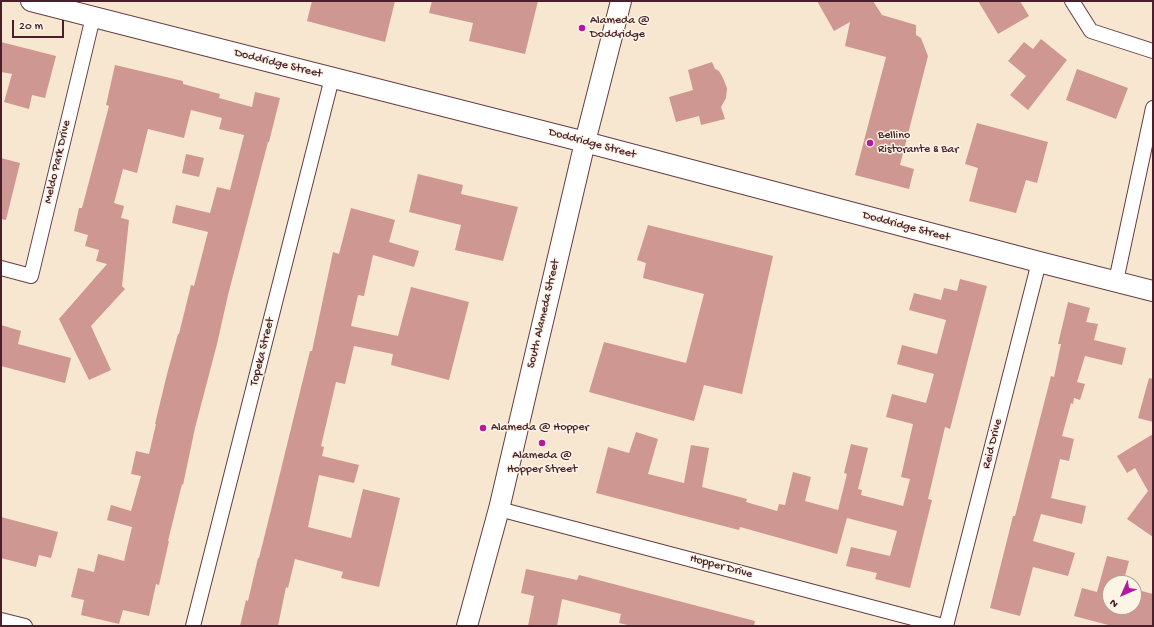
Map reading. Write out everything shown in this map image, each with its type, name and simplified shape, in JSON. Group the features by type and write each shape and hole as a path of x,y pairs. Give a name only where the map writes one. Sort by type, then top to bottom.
{"main road":[{"name":"Doddridge Street","path":"31,1 585,142 1153,291"},
{"name":"South Alameda Street","path":"466,626 499,509 585,142 621,1"}],"street":[{"path":"1072,1 1091,31 1153,51"},
{"name":"Meldo Park Drive","path":"1,268 31,276 93,17"},
{"name":"Topeka Street","path":"193,626 332,78"},
{"path":"1116,281 1153,108"},
{"name":"Reid Drive","path":"946,626 1039,262"},
{"name":"Hopper Drive","path":"499,509 942,626"},
{"path":"1,620 25,626"}],"building":[{"path":"312,1 395,1 385,42 307,21"},
{"path":"432,1 538,1 525,54 469,41 473,23 429,13"},
{"path":"817,1 873,1 882,15 916,25 916,35 921,38 928,56 900,165 914,169 909,189 855,175 886,57 845,46 850,22 834,31"},
{"path":"978,1 1020,1 1029,16 998,34"},
{"path":"1041,39 1067,60 1028,110 1010,95 1026,76 1008,61 1024,42 1033,49"},
{"path":"1,42 56,56 45,98 32,95 29,109 4,102 12,74 1,72"},
{"path":"712,62 715,69 719,71 727,88 726,98 721,107 725,119 701,125 699,116 676,122 669,97 693,90 688,70"},
{"path":"115,65 183,81 183,84 220,94 219,98 252,107 255,92 280,98 228,295 195,428 183,485 182,484 168,541 159,585 156,584 149,616 123,610 119,624 81,615 84,600 71,597 78,568 94,572 98,554 124,561 132,527 107,520 111,505 131,511 141,476 131,474 136,451 149,454 167,374 191,285 194,286 208,232 172,223 176,205 210,213 217,187 230,190 244,135 219,129 222,118 191,110 184,138 148,129 137,173 123,169 114,203 124,206 121,218 129,220 122,286 125,289 91,326 111,370 89,380 59,319 107,264 96,261 99,250 85,246 88,235 74,231 79,208 82,208 109,106 106,105"},
{"path":"1077,69 1128,88 1116,119 1066,100"},
{"path":"977,123 1048,142 1037,183 1026,180 1016,213 969,201 978,168 965,164"},
{"path":"186,154 204,158 199,177 182,173"},
{"path":"1,158 20,163 6,220 1,219"},
{"path":"418,174 463,185 461,194 518,207 503,261 455,250 461,225 409,212"},
{"path":"351,208 395,220 389,242 419,251 414,267 373,255 364,296 358,295 351,326 398,336 411,287 469,302 449,380 391,365 393,354 354,346 345,384 336,382 321,446 324,447 322,456 359,465 354,483 319,475 308,527 351,538 363,489 400,498 379,587 341,578 343,572 295,559 288,588 286,587 278,626 240,626 246,600 248,601 259,558 310,351 312,351 333,252 339,254"},
{"path":"648,225 773,256 742,394 704,385 694,421 589,392 604,342 686,363 704,294 643,278 646,263 637,260"},
{"path":"960,279 987,286 950,429 945,427 928,499 932,500 910,588 875,579 877,573 846,566 851,547 890,556 897,531 847,518 837,554 740,527 739,530 596,493 608,447 629,453 636,432 658,439 648,474 684,483 691,445 709,448 702,487 747,499 746,502 777,511 779,504 785,505 793,472 811,477 805,501 838,510 847,474 844,473 851,444 868,448 858,489 862,490 861,495 903,506 910,479 901,477 913,424 886,417 892,394 926,403 934,374 897,364 902,345 937,354 946,320 909,310 914,293 941,300 944,288 957,291"},
{"path":"1068,302 1090,308 1086,322 1098,324 1094,340 1126,348 1122,365 1085,356 1077,382 1085,384 1080,400 1074,398 1073,404 1071,403 1062,436 1074,439 1069,461 1060,459 1051,498 1086,506 1082,524 1041,514 1033,541 1075,553 1068,576 1033,567 1020,616 990,608 1051,376 1054,377 1061,344 1058,344"},
{"path":"1,325 21,331 18,344 71,358 65,383 1,366"},
{"path":"1149,378 1153,379 1153,422 1138,418"},
{"path":"1153,434 1153,537 1127,519 1148,491 1135,468 1127,473 1117,456"},
{"path":"1,517 58,532 51,558 39,555 36,567 1,558"},
{"path":"1107,556 1129,561 1125,575 1102,575 1102,615 1142,615 1142,591 1153,594 1153,626 1112,626 1074,616 1082,588 1097,592"},
{"path":"526,569 577,580 579,575 755,621 754,626 632,626 619,623 621,614 562,599 557,626 528,626 534,596 521,593"}],"place":[{"name":"Alameda @ Doddridge","path":"582,28"},
{"name":"Bellino Ristorante & Bar","path":"870,143"},
{"name":"Alameda @ Hopper","path":"483,428"},
{"name":"Alameda @ Hopper Street","path":"542,443"}]}
